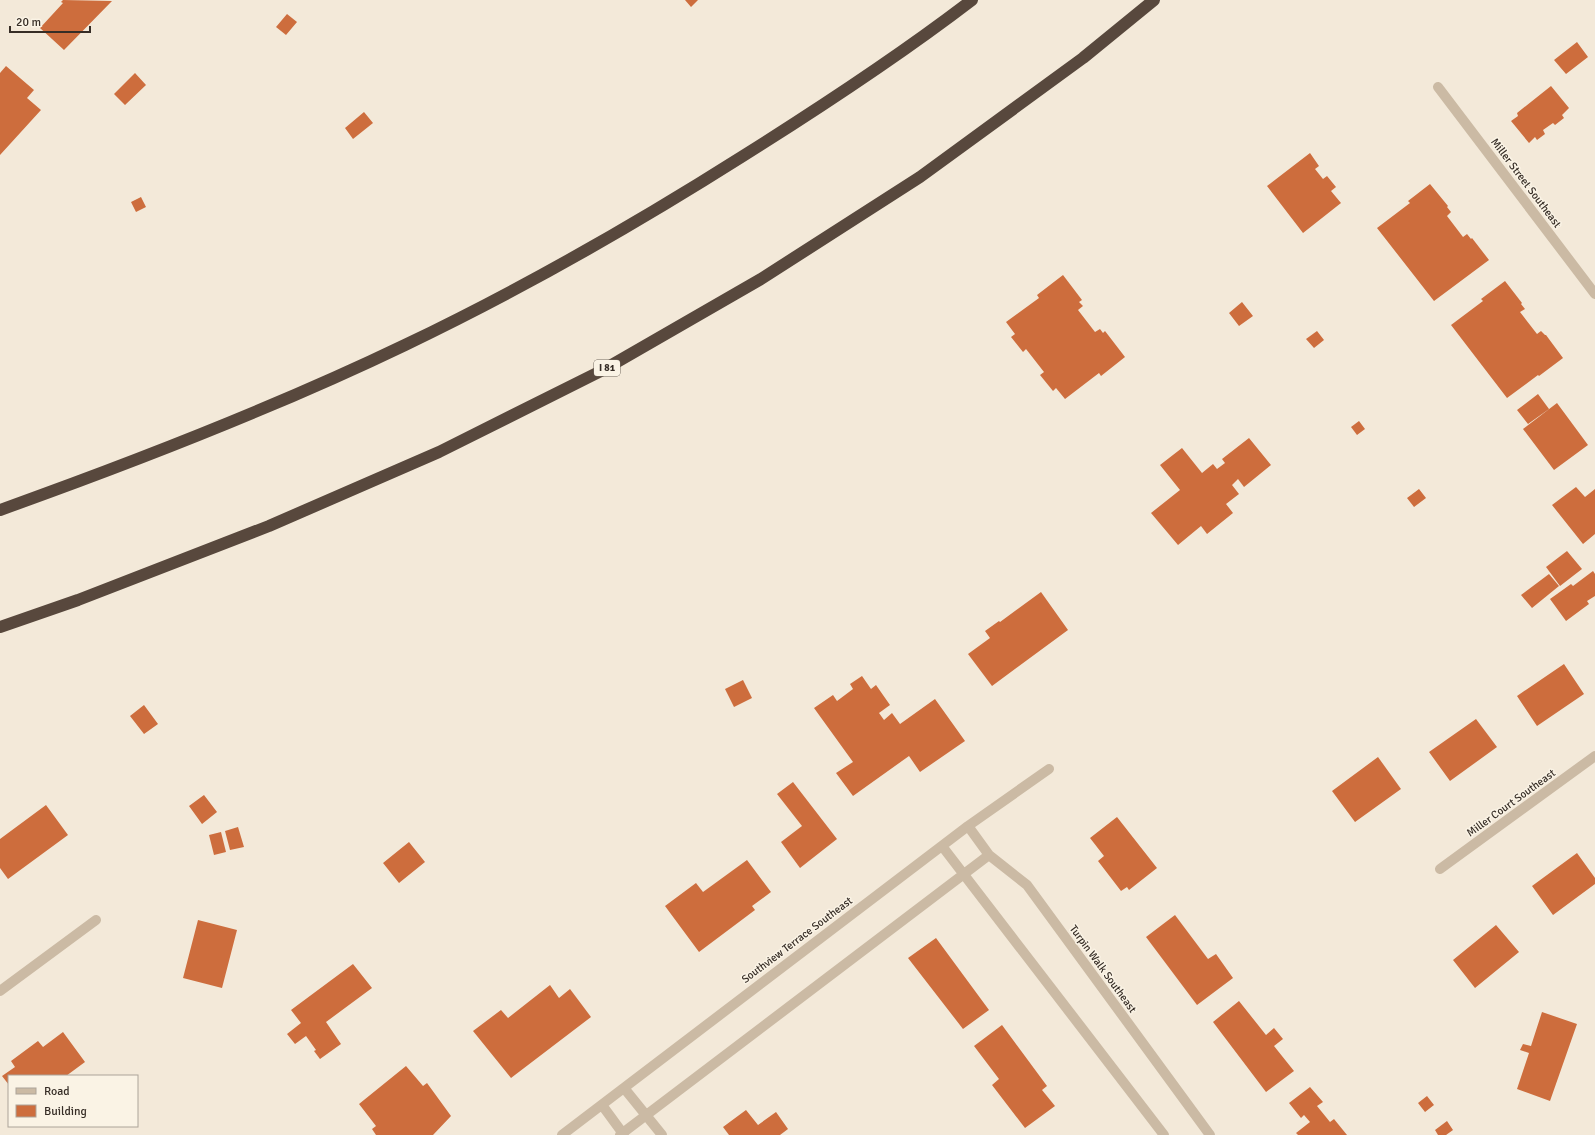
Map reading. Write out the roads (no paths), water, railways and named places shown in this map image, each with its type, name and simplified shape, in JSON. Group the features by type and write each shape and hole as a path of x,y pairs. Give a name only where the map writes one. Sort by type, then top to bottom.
{"highway":[{"path":"0,510 98,475 257,412 405,345 535,280 666,204 814,111 935,28 972,0"},
{"name":"I 81","path":"0,627 78,600 269,526 440,452 603,370 761,279 920,177 1083,58 1154,0"}],"street":[{"name":"Miller Street Southeast","path":"1438,87 1595,294"},
{"name":"Miller Court Southeast","path":"1440,869 1595,756"},
{"name":"Southview Terrace Southeast","path":"562,1135 968,826 1049,769"},
{"name":"Turpin Walk Southeast","path":"968,826 989,855 1027,885 1210,1135"},
{"path":"942,846 1164,1135"},
{"path":"602,1105 623,1134 965,875 989,855"},
{"path":"0,991 96,920"},
{"path":"624,1088 662,1135"}]}
